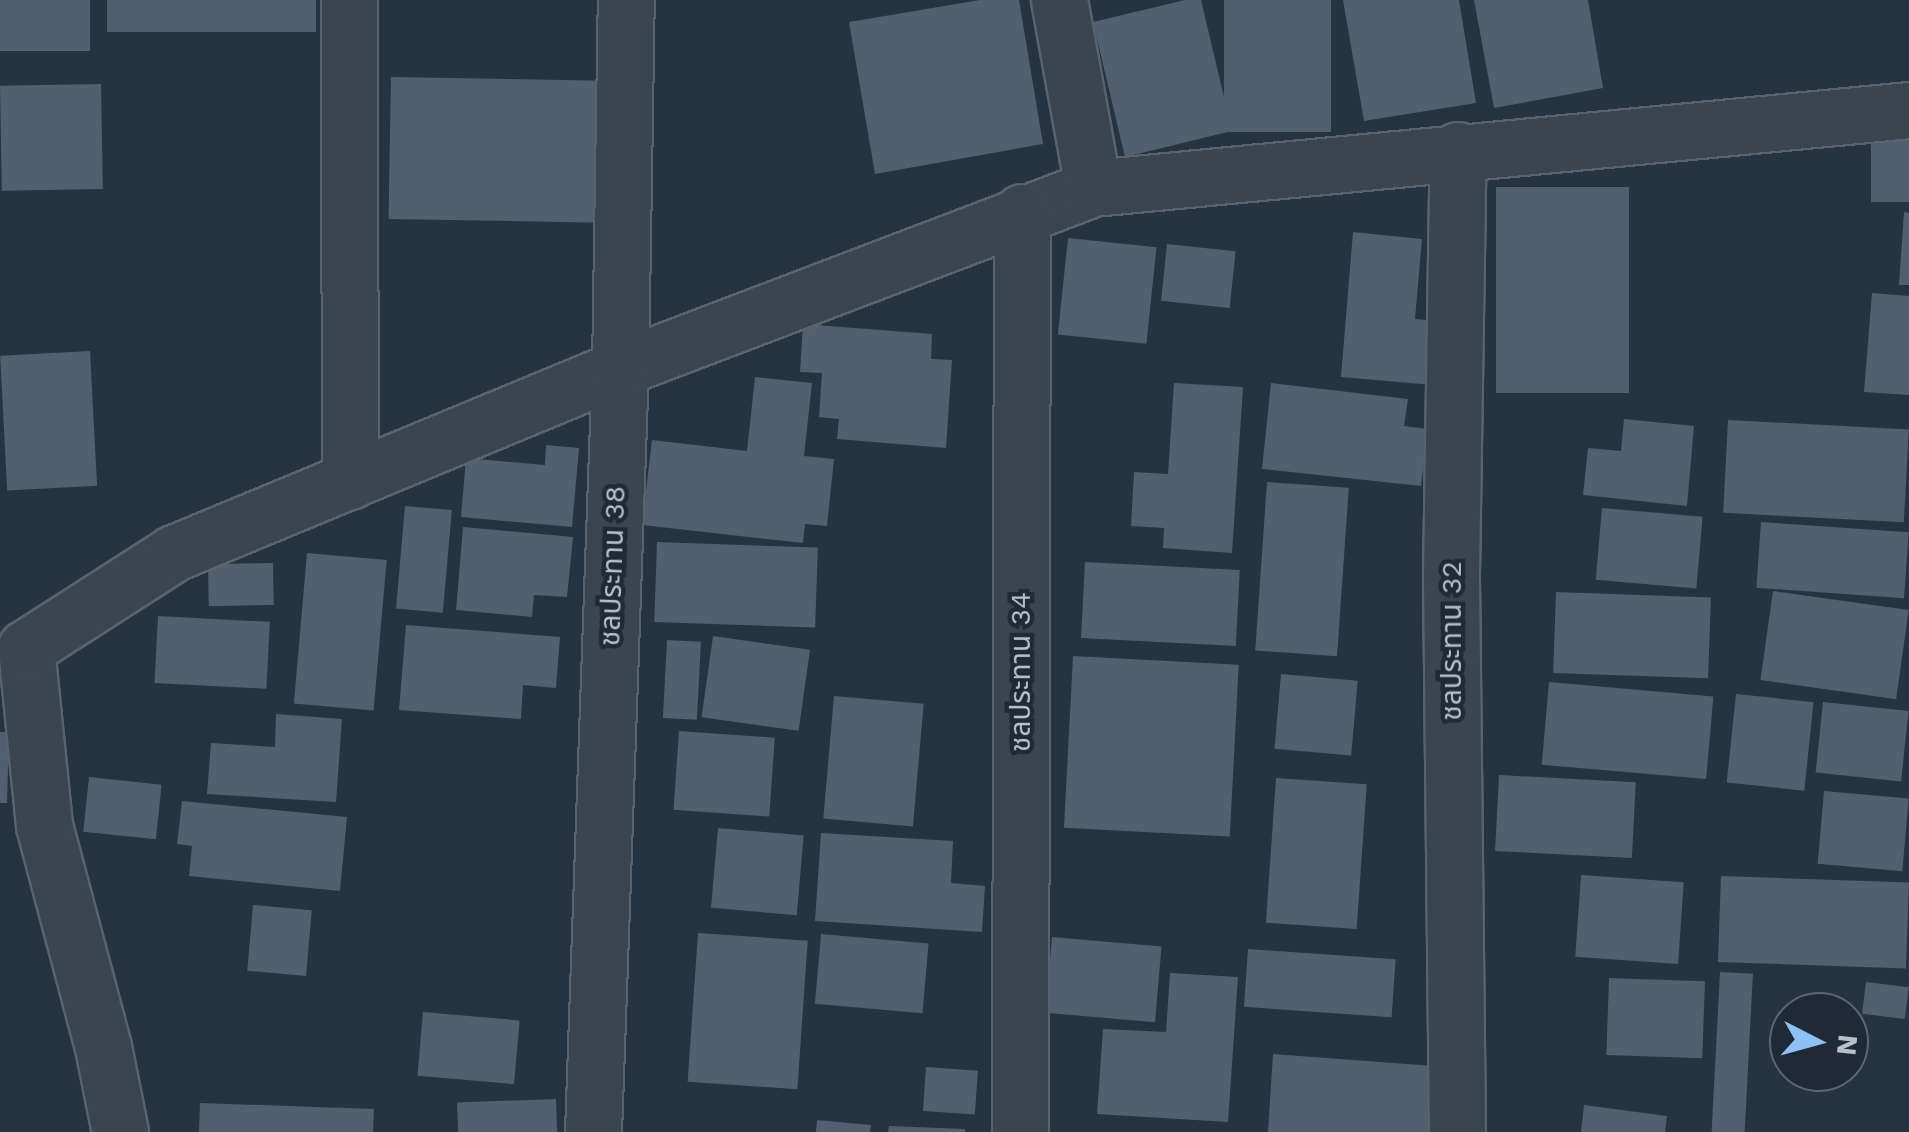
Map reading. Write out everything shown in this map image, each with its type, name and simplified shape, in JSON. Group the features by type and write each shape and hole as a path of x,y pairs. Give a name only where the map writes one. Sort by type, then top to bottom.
{"street":[{"path":"349,0 350,481"},
{"name":"ชลประทาน 38","path":"593,1132 620,368 626,0"},
{"path":"1058,0 1093,188"},
{"path":"120,1132 103,1047 44,825 26,648 174,553 620,368 1093,188 1458,150 1909,110"},
{"name":"ชลประทาน 32","path":"1457,1132 1452,574 1458,150"},
{"name":"ชลประทาน 34","path":"1020,1132 1022,212"}],"building":[{"path":"0,0 90,0 90,51 0,51"},
{"path":"107,0 316,0 316,32 107,32"},
{"path":"980,0 1019,0 1043,144 875,174 849,22"},
{"path":"1185,0 1201,0 1232,131 1125,157 1093,22"},
{"path":"1224,0 1331,0 1331,132 1224,132"},
{"path":"1343,0 1459,0 1476,103 1364,121"},
{"path":"1474,0 1588,0 1603,88 1494,108"},
{"path":"391,77 605,81 602,223 389,219"},
{"path":"101,84 103,189 2,191 0,86"},
{"path":"1871,140 1909,140 1909,202 1871,202"},
{"path":"1496,187 1629,187 1629,393 1496,393"},
{"path":"1904,212 1909,213 1909,285 1899,285"},
{"path":"1353,232 1422,239 1415,319 1437,321 1433,385 1341,377"},
{"path":"1068,238 1157,247 1146,344 1058,334"},
{"path":"1167,244 1236,251 1230,308 1161,301"},
{"path":"1872,293 1909,296 1909,395 1864,392"},
{"path":"803,324 932,334 931,359 952,360 946,448 837,439 839,419 819,417 822,373 800,372"},
{"path":"90,351 97,486 7,491 0,356"},
{"path":"755,377 812,383 804,456 834,459 827,526 805,524 803,543 642,525 652,440 747,451"},
{"path":"1174,383 1243,387 1232,553 1163,548 1164,528 1131,526 1134,472 1168,474"},
{"path":"1271,383 1408,399 1404,426 1428,429 1421,486 1262,469"},
{"path":"1624,419 1694,426 1687,506 1583,495 1588,448 1621,451"},
{"path":"1728,420 1909,429 1904,522 1723,513"},
{"path":"546,445 579,448 572,527 461,517 466,458 545,465"},
{"path":"1267,482 1349,488 1337,656 1255,651"},
{"path":"405,506 452,510 443,613 396,609"},
{"path":"1602,508 1703,517 1696,589 1596,580"},
{"path":"1761,522 1909,532 1904,598 1756,588"},
{"path":"463,527 573,537 567,597 534,595 532,617 456,610"},
{"path":"657,542 818,548 815,628 654,622"},
{"path":"307,553 387,560 374,710 294,703"},
{"path":"1085,562 1240,570 1236,646 1081,638"},
{"path":"273,563 274,605 209,606 208,564"},
{"path":"1773,591 1909,610 1896,699 1760,680"},
{"path":"1556,592 1711,597 1708,678 1553,673"},
{"path":"158,616 270,622 266,689 154,683"},
{"path":"406,625 560,637 556,688 523,685 521,719 399,710"},
{"path":"713,636 810,650 799,731 702,717"},
{"path":"667,640 701,642 697,720 663,718"},
{"path":"1073,656 1239,665 1230,836 1064,828"},
{"path":"1281,674 1358,681 1351,755 1274,749"},
{"path":"1549,682 1713,696 1706,779 1542,765"},
{"path":"1736,694 1814,702 1804,791 1727,783"},
{"path":"834,696 924,704 913,826 823,819"},
{"path":"1823,702 1909,711 1901,782 1816,773"},
{"path":"276,714 342,719 336,802 207,794 211,743 275,747"},
{"path":"679,731 775,738 769,817 673,810"},
{"path":"0,732 9,732 7,803 0,803"},
{"path":"1499,775 1636,782 1632,858 1495,851"},
{"path":"89,777 162,785 156,839 83,832"},
{"path":"1276,778 1367,784 1357,929 1266,923"},
{"path":"1824,791 1909,798 1902,871 1818,864"},
{"path":"182,801 347,817 340,891 189,876 192,846 177,844"},
{"path":"718,828 804,835 797,915 711,908"},
{"path":"821,833 953,841 951,883 985,886 982,932 815,921"},
{"path":"1581,875 1684,882 1678,964 1575,957"},
{"path":"1721,876 1909,883 1906,969 1718,962"},
{"path":"253,905 312,910 306,976 247,971"},
{"path":"698,933 808,941 797,1089 688,1082"},
{"path":"821,934 929,943 922,1013 815,1004"},
{"path":"1052,937 1162,947 1155,1022 1045,1013"},
{"path":"1248,949 1396,959 1392,1017 1244,1007"},
{"path":"1720,972 1753,974 1745,1132 1712,1132"},
{"path":"1170,973 1238,977 1228,1122 1097,1114 1103,1029 1166,1032"},
{"path":"1609,978 1705,981 1702,1058 1606,1055"},
{"path":"1866,982 1909,987 1905,1019 1869,1015"},
{"path":"423,1012 520,1020 514,1084 417,1076"},
{"path":"1273,1054 1447,1067 1442,1132 1268,1132"},
{"path":"926,1067 978,1071 975,1115 923,1111"},
{"path":"556,1099 557,1132 458,1132 457,1102"},
{"path":"200,1103 374,1109 373,1132 199,1132"},
{"path":"1584,1105 1667,1116 1665,1132 1581,1132"},
{"path":"817,1120 871,1125 870,1132 816,1132"},
{"path":"889,1126 965,1129 965,1132 888,1132"}]}
